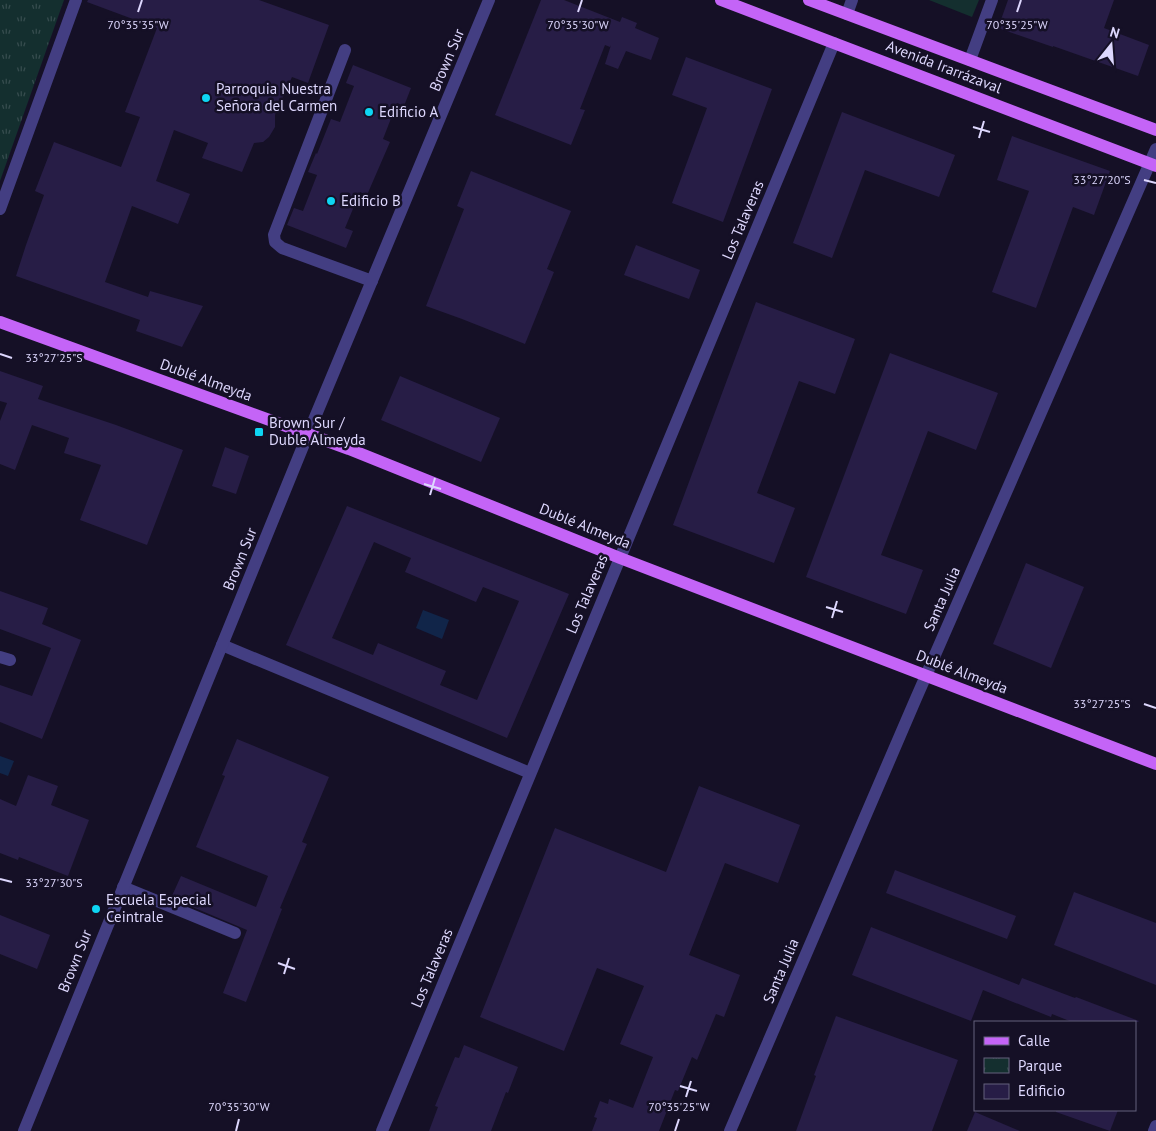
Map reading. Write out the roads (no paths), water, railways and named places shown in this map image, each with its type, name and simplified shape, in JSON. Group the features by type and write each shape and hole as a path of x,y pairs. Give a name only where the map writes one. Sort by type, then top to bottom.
{"main road":[{"name":"Avenida Irarrázaval","path":"721,0 1153,165"},
{"name":"Avenida Irarrázaval","path":"809,0 1156,130"},
{"name":"Dublé Almeyda","path":"0,322 349,449 620,558 1156,764"}],"street":[{"path":"0,209 76,0"},
{"name":"Brown Sur","path":"24,1131 308,434 489,0"},
{"path":"847,14 852,0"},
{"path":"970,60 992,0"},
{"name":"Los Talaveras","path":"382,1131 834,43"},
{"path":"346,50 274,235 275,242 282,248 372,281"},
{"name":"Santa Julia","path":"730,1131 927,675 1153,165 1156,150"},
{"path":"222,645 530,773"},
{"path":"124,887 235,933"},
{"path":"1154,1131 1156,1126"}],"water":[{"path":"423,610 449,620 442,639 416,628"},
{"path":"0,756 14,761 8,776 0,773"}],"place":[{"name":"Parroquia Nuestra Señora del Carmen","path":"206,98"},
{"name":"Edificio A","path":"369,112"},
{"name":"Edificio B","path":"331,201"},
{"name":"Brown Sur / Duble Almeyda","path":"259,432"},
{"name":"Escuela Especial Ceintrale","path":"96,909"}]}
